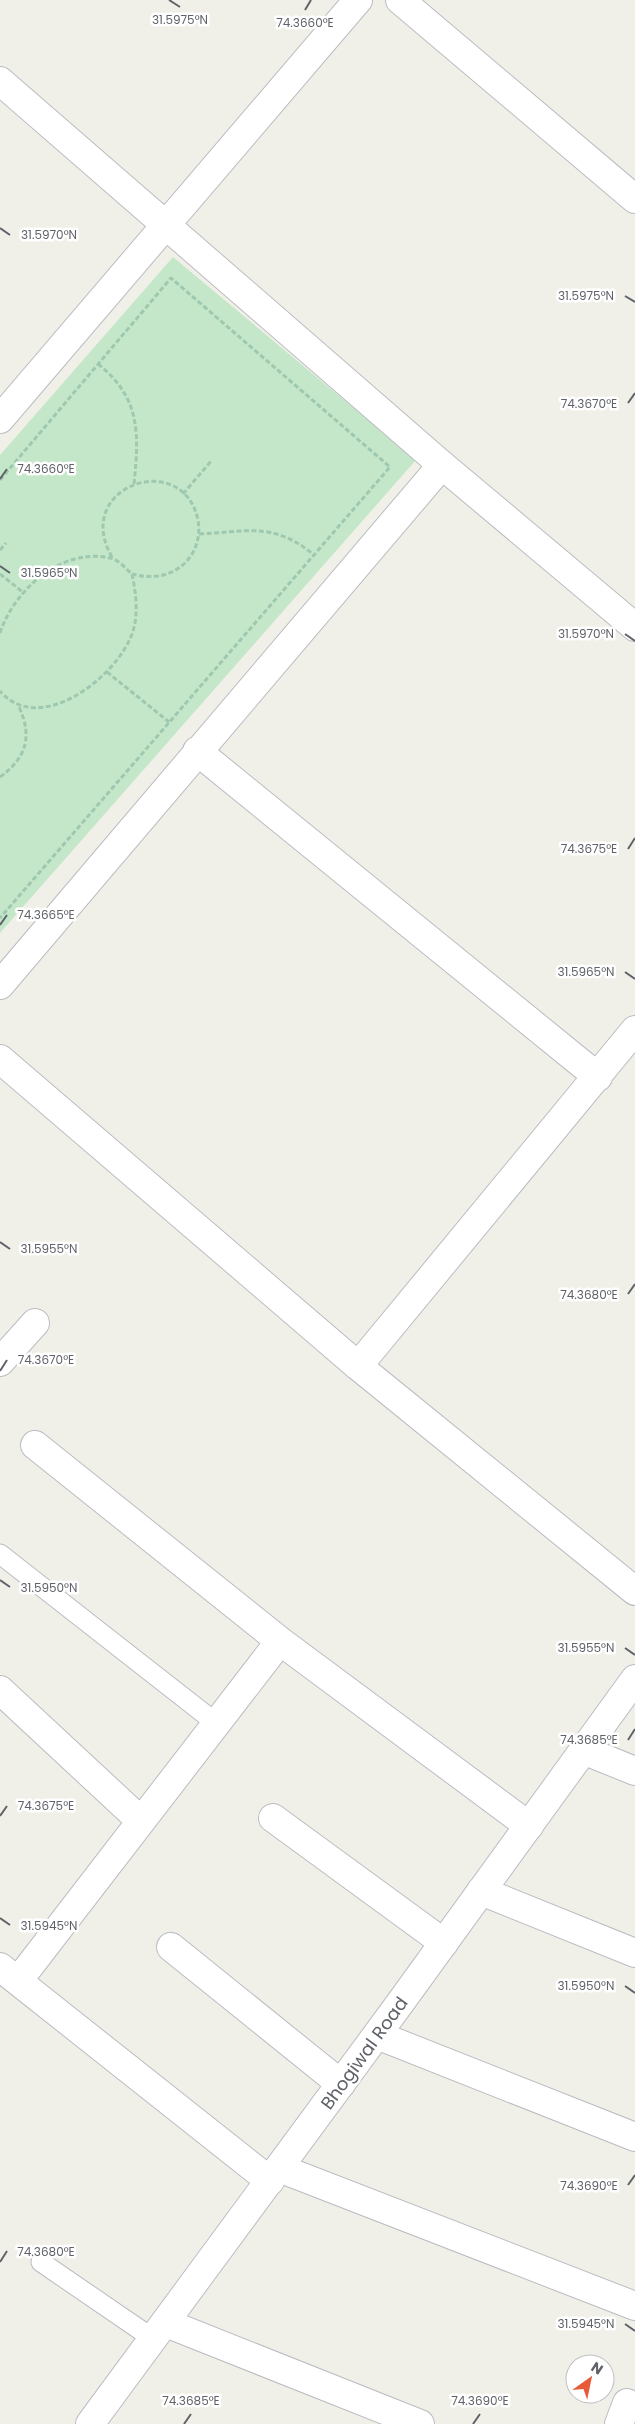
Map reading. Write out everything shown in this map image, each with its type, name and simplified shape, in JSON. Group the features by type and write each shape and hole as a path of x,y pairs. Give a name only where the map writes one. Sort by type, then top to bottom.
{"street":[{"path":"0,419 167,226 358,0"},
{"path":"400,0 635,199"},
{"path":"0,81 442,465 635,626"},
{"path":"0,985 442,465"},
{"path":"197,751 598,1078"},
{"path":"358,1366 598,1078 635,1030"},
{"path":"0,1059 358,1366 635,1591"},
{"path":"0,1362 35,1323"},
{"path":"36,1445 280,1641 529,1826"},
{"path":"280,1641 141,1821 9,1974 275,2175 635,2306"},
{"name":"Bhogiwal Road","path":"90,2424 275,2175 635,1679"},
{"path":"0,1690 141,1821"},
{"path":"583,1750 635,1771"},
{"path":"273,1818 444,1943"},
{"path":"482,1891 635,1953"},
{"path":"170,1947 341,2084"},
{"path":"377,2035 635,2137"},
{"path":"159,2330 420,2424"}],"lane":[{"path":"0,1554 216,1723"},
{"path":"41,2262 159,2330"}],"path":[{"path":"0,480 171,278 390,467 0,918"},
{"path":"98,364 112,375 126,394 134,415 137,451 134,484"},
{"path":"183,494 212,460"},
{"path":"144,481 165,483 183,494 196,512 199,534 190,558 170,574 157,577 132,574 112,558 106,547 103,522 113,498 122,490 134,484 144,481"},
{"path":"199,534 270,531 293,539 314,555"},
{"path":"0,550 6,543"},
{"path":"0,633 15,601 53,568 73,560 98,557 112,558"},
{"path":"0,574 24,593"},
{"path":"19,706 53,706 66,701 87,690 107,672 123,652 132,634 136,618 136,600 132,574"},
{"path":"107,672 169,722"},
{"path":"0,692 19,706 24,718 25,747 13,768 0,777"}],"green space":[{"path":"173,257 416,460 0,933 0,455"}]}
